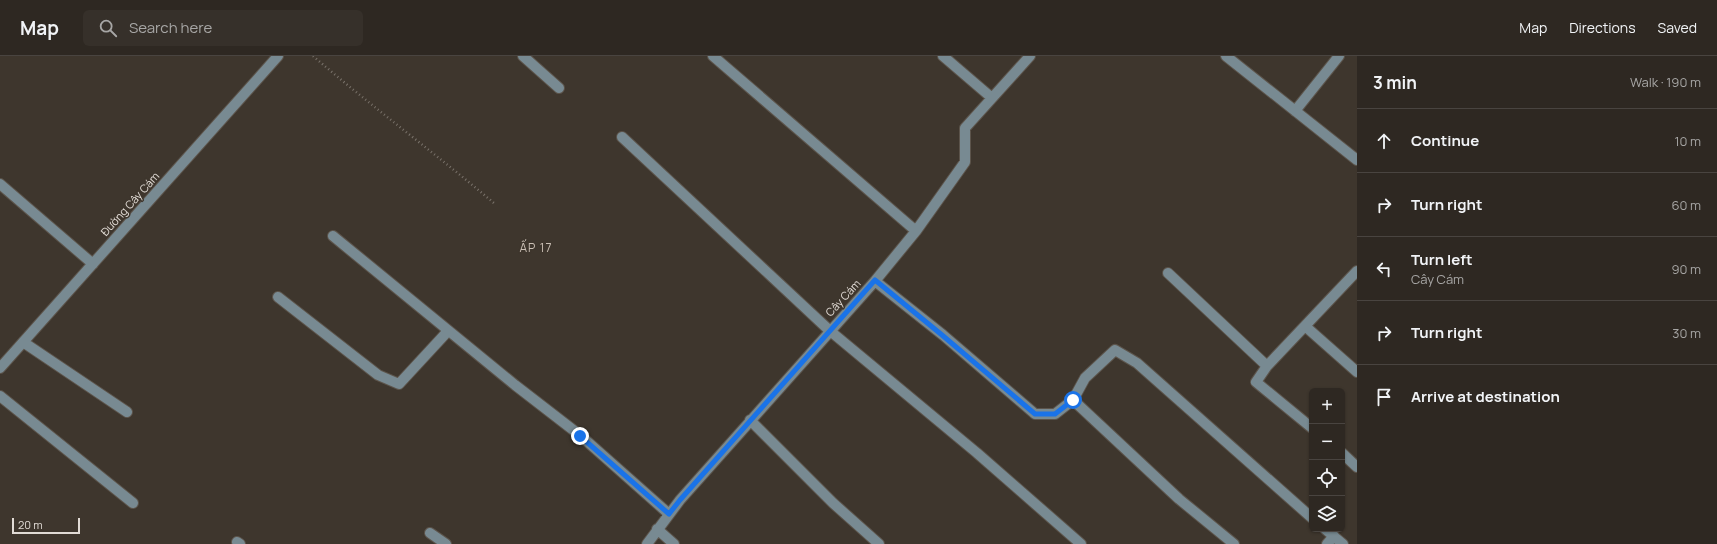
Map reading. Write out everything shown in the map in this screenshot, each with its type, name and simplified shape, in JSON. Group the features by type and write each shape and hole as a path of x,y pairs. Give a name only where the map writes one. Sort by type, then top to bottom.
{"street":[{"name":"Đường Cây Cám","path":"0,368 278,56"},
{"path":"523,56 559,88"},
{"path":"713,56 916,232"},
{"path":"943,56 992,98"},
{"name":"Cây Cám","path":"647,544 680,500 916,232 964,162 965,128 1030,56"},
{"path":"1295,111 1339,56"},
{"path":"1232,58 1295,111 1357,160"},
{"path":"622,137 829,330 977,453 1081,544"},
{"path":"0,184 93,264"},
{"path":"333,236 448,331 580,436 669,514"},
{"path":"1309,426 1256,382 1267,366 1357,271"},
{"path":"1168,273 1267,366"},
{"path":"875,280 1035,414 1055,414 1073,400 1085,378 1115,350 1137,363 1309,515"},
{"path":"278,297 378,375 399,384 448,331"},
{"path":"1305,326 1357,372"},
{"path":"23,342 127,412"},
{"path":"0,396 133,503"},
{"path":"1073,400 1179,499 1234,544"},
{"path":"750,420 878,544"},
{"path":"1345,456 1357,467"},
{"path":"657,529 674,544"},
{"path":"1329,532 1343,544"},
{"path":"430,533 446,544"},
{"path":"1326,544 1334,536"}],"path":[{"path":"313,56 355,93 452,167 495,204"}],"district":[{"name":"ẤP 17","path":"536,248"}],"route":[{"path":"580,436 669,514 829,330 875,280 1035,414 1055,414 1073,400"}]}
